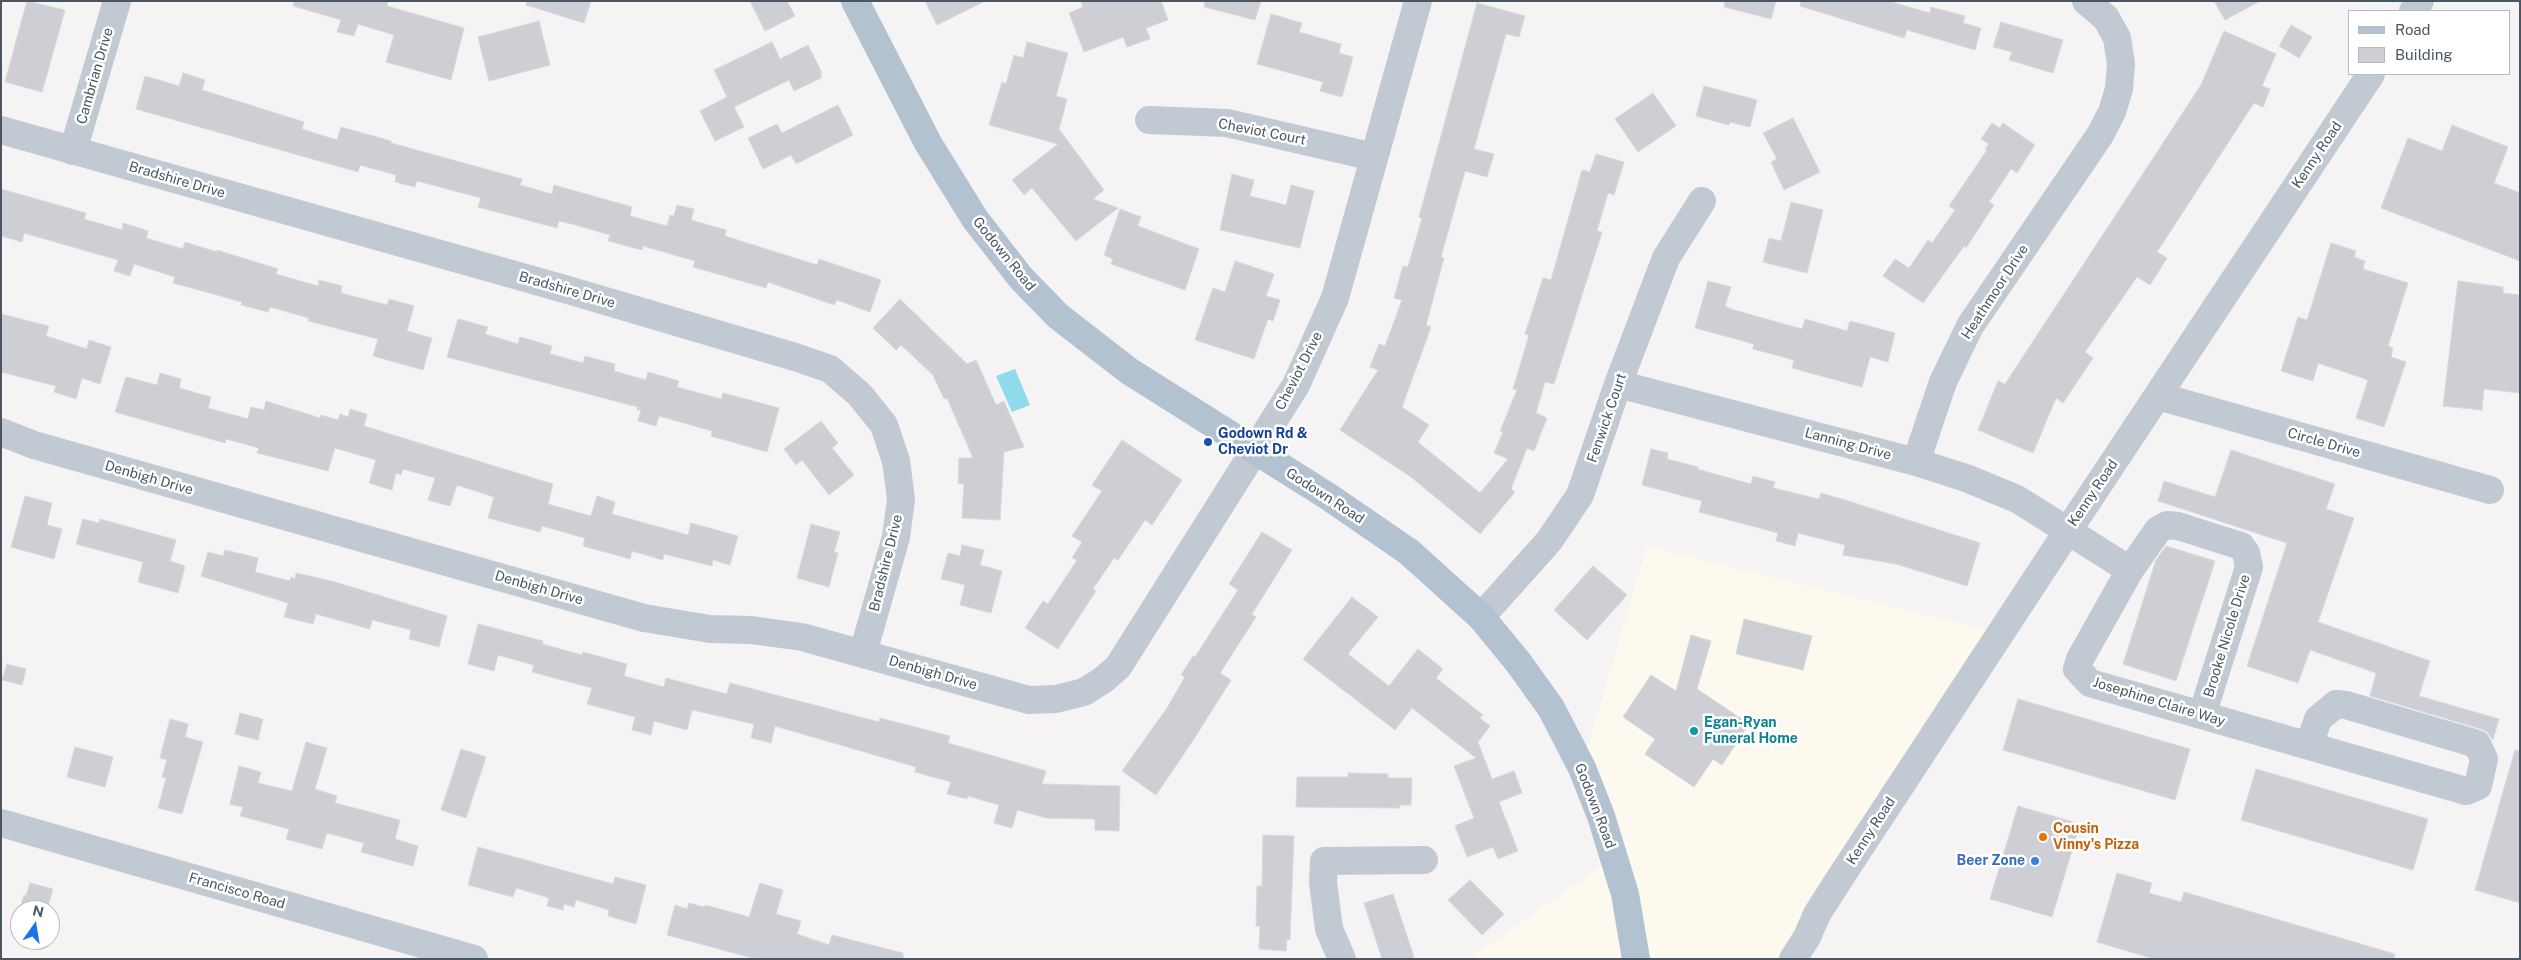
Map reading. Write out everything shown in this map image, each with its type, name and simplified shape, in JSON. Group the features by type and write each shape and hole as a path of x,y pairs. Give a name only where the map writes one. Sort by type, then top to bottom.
{"main road":[{"name":"Godown Road","path":"855,1 928,143 974,219 1021,278 1058,316 1129,371 1256,451 1409,552 1481,617 1518,662 1551,708 1582,768 1602,816 1618,867 1633,929 1636,959"}],"street":[{"name":"Cambrian Drive","path":"73,151 116,1"},
{"name":"Cheviot Drive","path":"1084,692 1103,680 1118,667 1296,385 1334,298 1418,1"},
{"name":"Heathmoor Drive","path":"1916,462 1943,382 1970,326 2100,135 2112,112 2119,89 2120,64 2117,38 2106,18 2086,1"},
{"name":"Kenny Road","path":"1793,959 1807,938 1817,914 2067,532 2370,75"},
{"name":"Cheviot Court","path":"1149,120 1227,122 1374,157"},
{"name":"Bradshire Drive","path":"1,130 568,290 830,369 860,395 884,425 896,461 901,499 896,537 863,653"},
{"name":"Fenwick Court","path":"1481,617 1549,540 1580,495 1618,384 1666,258 1702,201"},
{"name":"Lanning Drive","path":"1618,384 1916,462 1966,478 2017,499 2067,532"},
{"name":"Circle Drive","path":"2158,396 2490,490"},
{"name":"Denbigh Drive","path":"1,432 34,445 644,618 710,629 751,630 802,637 1029,700 1056,699 1084,692"},
{"name":"Brooke Nicole Drive","path":"2130,570 2158,530 2167,524 2241,546 2246,553 2249,567 2202,715"},
{"path":"2067,532 2130,570"},
{"name":"Josephine Claire Way","path":"2130,570 2080,660 2077,669 2090,683 2202,715 2309,746 2466,791 2478,786 2484,759 2477,744 2346,705 2336,704 2318,719 2309,746"},
{"name":"Francisco Road","path":"1,823 474,959"},
{"path":"1342,959 1329,929 1323,882 1324,862 1424,860"},
{"name":"Kenny Road","path":"1774,959 1803,925 1817,914"}],"shaded area":[{"path":"1647,546 2001,634 1790,959 1475,959 1475,955 1614,857 1581,769"}],"water":[{"path":"1015,369 1030,405 1012,412 996,376"}],"building":[{"path":"27,1 65,10 42,92 5,82"},
{"path":"294,1 388,1 387,6 464,28 451,80 386,62 394,35 358,24 354,36 337,32 341,20 293,6"},
{"path":"527,1 591,1 584,23 526,5"},
{"path":"750,1 787,1 795,16 765,31"},
{"path":"925,1 985,1 937,25"},
{"path":"1081,1 1161,1 1168,20 1146,28 1150,39 1127,47 1123,37 1084,52 1069,13 1083,7"},
{"path":"1205,1 1261,1 1255,20 1204,7"},
{"path":"1725,1 1776,1 1771,19 1724,7"},
{"path":"1801,1 1888,1 1930,13 1931,7 1965,16 1963,23 1981,28 1975,50 1907,30 1904,38 1800,6"},
{"path":"2214,1 2260,1 2225,20"},
{"path":"1477,3 1525,16 1519,37 1506,34 1474,149 1494,154 1487,177 1465,171 1441,257 1444,258 1426,325 1431,327 1402,407 1429,425 1418,442 1480,493 1508,459 1494,453 1503,432 1500,431 1517,390 1513,389 1529,335 1525,334 1543,278 1551,280 1582,170 1590,172 1596,154 1624,162 1614,195 1608,193 1597,231 1602,232 1554,384 1545,382 1536,413 1547,418 1534,451 1527,448 1511,489 1515,492 1480,534 1411,477 1340,430 1378,370 1370,367 1379,344 1385,346 1402,300 1394,298 1403,266 1408,267 1422,218 1419,217"},
{"path":"1271,14 1302,23 1299,32 1341,44 1339,53 1353,57 1342,97 1320,91 1323,82 1257,64"},
{"path":"539,21 550,65 489,81 478,37"},
{"path":"2001,22 2063,40 2053,73 2009,60 2012,52 1993,47"},
{"path":"2291,25 2312,37 2299,58 2279,46"},
{"path":"2224,31 2276,54 2262,86 2270,89 2263,107 2254,103 2157,252 2167,258 2150,285 2137,277 2085,352 2093,358 2063,403 2056,398 2033,453 1978,430 1998,381 2005,384 2201,85"},
{"path":"772,42 780,59 808,45 821,71 821,78 794,91 789,80 734,107 744,127 715,141 700,111 727,97 714,70"},
{"path":"1027,42 1068,53 1056,96 1067,99 1059,129 1104,190 1093,199 1118,208 1076,241 1032,188 1024,195 1012,180 1058,144 989,125 1002,82 1006,84 1014,55 1023,58"},
{"path":"183,73 205,80 202,90 304,122 302,129 337,140 341,127 391,141 391,143 522,179 520,185 552,194 554,185 632,207 630,216 667,226 670,215 674,216 677,205 694,209 691,220 726,230 725,236 817,265 819,259 881,280 870,312 837,300 834,305 768,282 766,288 693,267 695,261 643,246 642,250 608,241 610,235 576,225 559,221 557,228 478,207 481,198 417,181 415,187 395,182 396,175 360,165 358,172 136,109 145,76 179,86"},
{"path":"1704,86 1757,100 1750,127 1730,122 1729,125 1696,116"},
{"path":"1653,93 1676,126 1638,152 1615,119"},
{"path":"838,105 853,135 796,164 791,155 763,169 748,138 777,124 782,133"},
{"path":"1793,118 1820,172 1784,190 1771,162 1777,159 1763,133"},
{"path":"1992,123 2000,128 2003,123 2035,145 2017,173 2011,169 1989,202 1994,205 1966,248 1964,246 1923,303 1883,276 1895,259 1909,268 1928,240 1932,243 1955,210 1949,206 1987,150 1985,149 1989,144 1981,139"},
{"path":"2452,125 2508,147 2494,183 2520,193 2520,261 2381,208 2408,138 2442,151"},
{"path":"1232,174 1254,180 1250,196 1286,205 1291,185 1314,191 1300,248 1220,230"},
{"path":"1,189 86,213 84,219 122,230 123,223 148,231 146,238 183,249 185,242 278,269 276,274 318,286 319,280 342,286 341,293 387,305 389,299 414,306 407,331 432,338 423,370 373,356 378,339 308,321 309,318 270,307 268,312 241,305 242,302 173,283 175,277 134,264 130,276 114,271 118,260 24,233 22,242 1,236"},
{"path":"1791,202 1823,210 1807,273 1763,262 1769,238 1781,241"},
{"path":"1120,209 1141,217 1138,226 1199,249 1185,290 1111,264 1113,259 1104,255"},
{"path":"2331,243 2356,251 2354,257 2365,261 2363,269 2408,283 2388,346 2393,348 2391,357 2406,362 2384,427 2356,418 2368,380 2318,363 2313,381 2281,371 2298,317 2307,320"},
{"path":"1235,261 1274,274 1266,296 1280,300 1273,321 1268,319 1254,359 1195,340 1213,288 1225,292"},
{"path":"1708,281 1731,287 1725,306 1802,329 1805,319 1847,331 1850,321 1895,333 1888,362 1870,357 1862,387 1792,368 1794,360 1753,349 1754,344 1695,328"},
{"path":"2458,281 2503,287 2503,293 2520,295 2520,393 2484,389 2482,410 2443,406"},
{"path":"900,299 967,364 976,360 996,405 1004,401 1024,447 1004,452 1000,520 962,518 964,484 958,483 959,458 973,458 947,398 944,399 933,375 901,345 896,350 873,328"},
{"path":"1,314 49,326 46,336 87,349 89,340 111,347 100,384 82,378 76,399 54,392 56,386 1,372"},
{"path":"458,319 488,327 485,334 518,344 520,337 552,346 550,354 583,363 585,356 615,364 614,371 646,380 648,372 679,381 677,387 721,399 723,393 779,408 767,452 711,436 712,431 659,416 656,426 638,421 641,410 637,410 638,407 447,357"},
{"path":"160,373 181,379 179,388 211,397 208,408 248,419 251,407 264,410 266,401 320,418 321,415 338,420 340,414 348,417 350,409 367,414 364,426 553,484 548,504 591,516 597,496 615,502 612,514 688,535 691,523 738,536 730,565 713,560 712,566 664,554 663,560 632,551 630,559 583,546 585,538 542,526 540,532 488,518 494,497 457,485 450,506 428,500 435,478 403,469 401,475 396,473 392,490 369,483 376,460 335,448 328,471 257,453 259,448 226,439 225,443 115,412 126,377 157,385"},
{"path":"821,421 838,443 832,448 854,475 829,495 802,460 796,465 784,449"},
{"path":"1122,440 1182,480 1152,525 1145,520 1118,560 1114,558 1093,589 1096,591 1058,649 1025,628 1043,601 1048,604 1077,560 1072,558 1082,542 1072,536 1102,491 1092,485"},
{"path":"1651,449 1668,453 1667,459 1698,467 1697,469 1751,484 1753,476 1775,482 1773,488 1819,499 1821,493 1980,543 1967,586 1896,564 1843,555 1845,545 1798,533 1795,546 1776,541 1778,533 1699,512 1702,501 1642,485"},
{"path":"2231,450 2335,484 2326,509 2354,518 2318,622 2430,661 2419,696 2499,719 2493,740 2487,732 2481,729 2370,696 2376,673 2310,650 2298,683 2247,666 2287,543 2158,501 2164,481 2215,497"},
{"path":"25,496 52,503 47,525 62,529 54,559 11,547"},
{"path":"83,519 99,523 100,519 176,540 170,561 185,566 178,593 138,582 143,562 76,544"},
{"path":"811,524 840,532 834,552 838,553 829,587 797,578"},
{"path":"1262,532 1292,550 1252,614 1256,617 1220,673 1231,680 1156,795 1122,771 1167,708 1185,677 1181,675 1193,656 1195,657 1238,590 1229,584"},
{"path":"962,545 984,550 980,565 1002,571 991,613 960,605 965,585 941,579 948,553 960,556"},
{"path":"2166,546 2215,561 2176,681 2123,664 2156,560"},
{"path":"225,550 258,558 255,572 290,581 291,577 295,579 296,573 335,582 447,616 439,647 409,639 411,630 372,620 370,629 316,614 313,624 284,617 288,603 201,576 208,552 223,556"},
{"path":"1593,566 1627,595 1587,640 1554,610"},
{"path":"1352,597 1378,617 1348,654 1389,686 1418,649 1443,669 1436,678 1483,715 1480,718 1490,726 1478,742 1492,779 1514,771 1522,793 1499,802 1518,851 1498,859 1493,847 1467,857 1455,826 1474,818 1454,766 1476,758 1412,708 1395,730 1303,659"},
{"path":"1744,619 1812,636 1803,670 1736,654"},
{"path":"478,624 543,641 542,644 582,655 583,652 627,664 624,676 664,687 666,678 727,694 730,683 879,722 880,718 950,736 948,743 1046,771 1042,784 1120,786 1119,831 1095,830 1095,819 1046,818 1017,810 1012,828 994,823 999,805 968,796 967,799 947,794 951,782 915,772 916,767 775,726 771,743 751,738 754,724 692,710 687,730 654,721 651,735 632,730 635,717 587,704 592,688 532,672 534,665 498,655 494,671 468,664"},
{"name":"Egan-Ryan Funeral Home","path":"1691,635 1711,641 1697,689 1749,724 1722,765 1713,759 1694,787 1645,754 1655,739 1623,717 1651,675 1676,691"},
{"path":"7,664 26,669 22,685 2,680"},
{"path":"2018,699 2190,749 2175,800 2003,750"},
{"path":"240,713 263,719 258,740 235,734"},
{"path":"170,719 188,724 185,737 203,742 182,814 158,808 166,778 162,777 167,760 160,758"},
{"path":"306,742 327,748 315,789 337,796 335,803 400,820 395,839 418,846 413,866 361,852 364,843 327,833 322,849 286,839 289,829 240,816 243,807 230,804 239,766 261,772 258,783 292,791"},
{"path":"75,747 113,757 105,787 67,777"},
{"path":"461,749 486,757 466,818 441,810"},
{"path":"2515,750 2520,751 2520,903 2475,890"},
{"path":"2256,769 2428,819 2413,870 2241,820"},
{"path":"1348,773 1388,774 1388,778 1412,778 1411,805 1400,805 1400,808 1296,807 1297,777 1348,777"},
{"path":"2018,806 2080,824 2052,917 1990,899"},
{"path":"1263,835 1294,836 1290,940 1287,939 1286,951 1259,949 1260,926 1256,926 1257,886 1262,886"},
{"path":"478,847 613,884 615,877 646,885 636,924 608,916 609,910 576,900 574,907 564,904 563,910 547,906 549,898 516,888 513,897 468,885"},
{"path":"2117,873 2152,883 2149,893 2181,902 2184,892 2395,954 2394,959 2154,959 2097,942"},
{"path":"1470,880 1504,914 1482,935 1448,900"},
{"path":"30,883 53,889 50,900 23,900 24,895 26,896"},
{"path":"760,883 783,890 776,914 801,921 797,934 829,945 832,935 903,953 903,959 756,959 667,935 675,905 687,909 689,903 704,907 705,905 749,917"},
{"path":"1393,894 1414,959 1382,959 1364,903"}],"place":[{"name":"Godown Rd & Cheviot Dr","path":"1208,442"},
{"name":"Egan-Ryan Funeral Home","path":"1694,731"},
{"name":"Cousin Vinny's Pizza","path":"2043,837"},
{"name":"Beer Zone","path":"2035,861"}]}
